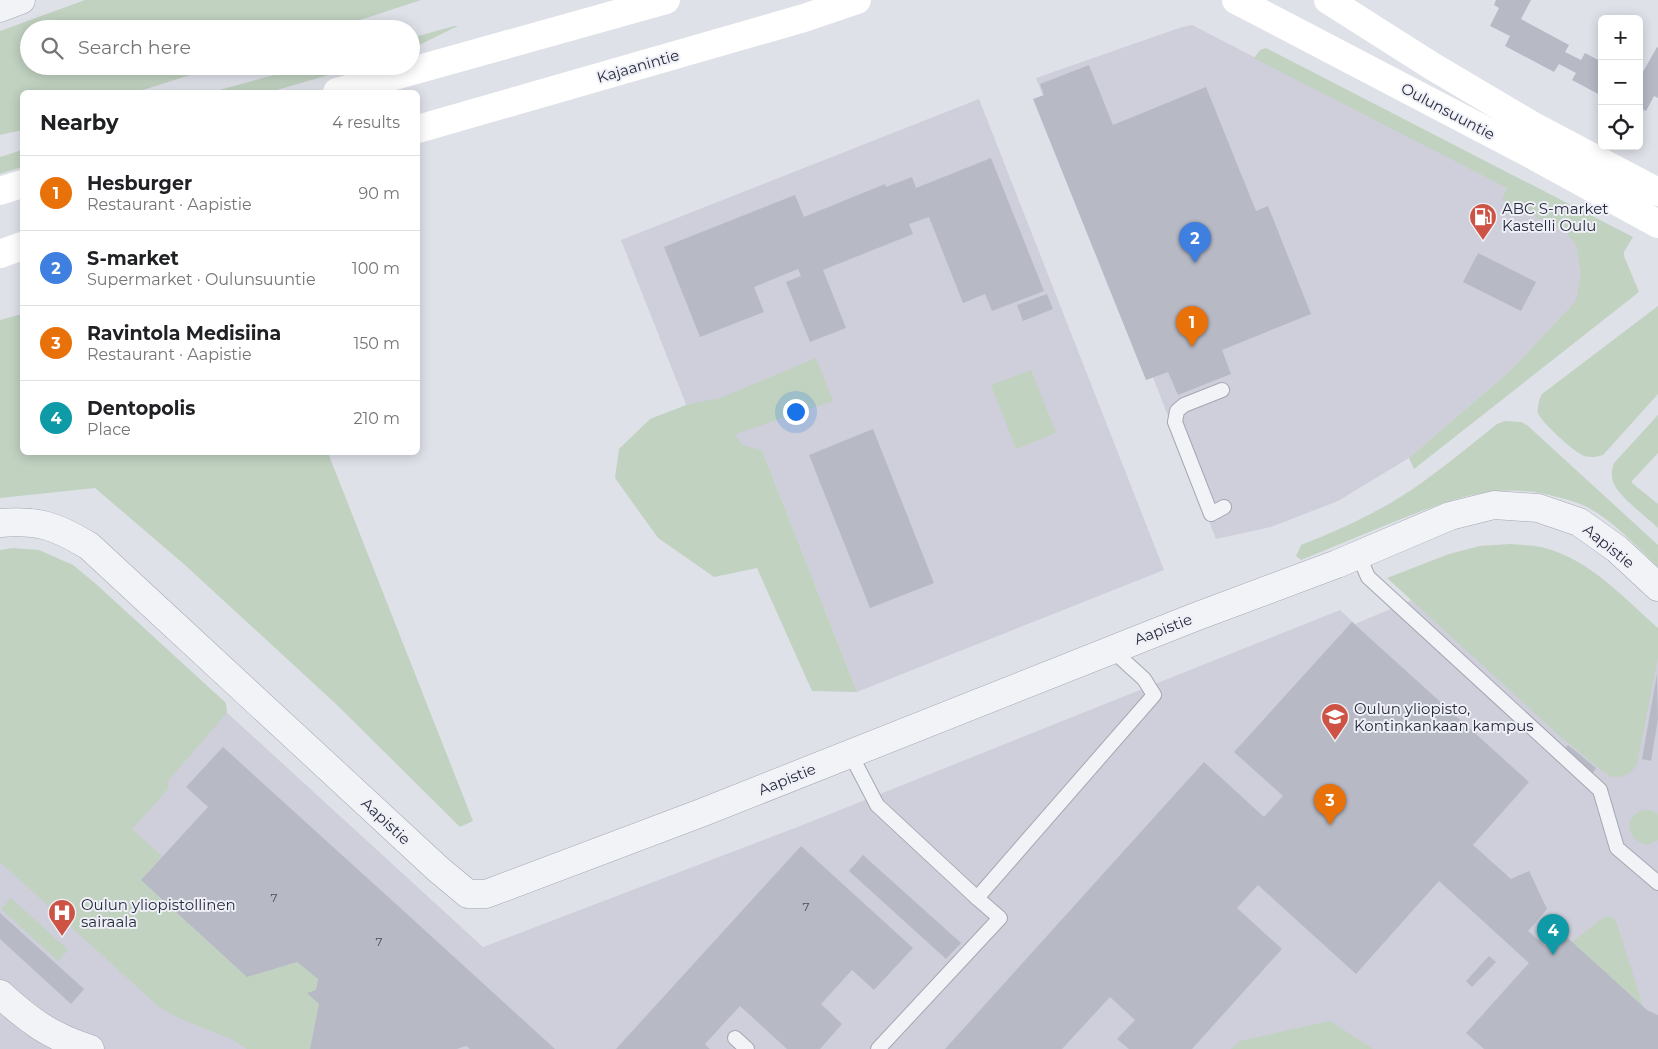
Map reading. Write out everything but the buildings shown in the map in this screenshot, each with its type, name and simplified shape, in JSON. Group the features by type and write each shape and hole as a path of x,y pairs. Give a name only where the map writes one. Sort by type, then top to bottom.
{"main road":[{"path":"420,69 666,0"},
{"name":"Kajaanintie","path":"420,128 804,18 857,0"},
{"name":"Oulunsuuntie","path":"1236,0 1523,150 1658,224"},
{"name":"Oulunsuuntie","path":"1328,0 1432,66 1535,127 1658,192"},
{"path":"344,90 398,75"},
{"path":"0,191 20,185"},
{"path":"0,254 20,247"}],"street":[{"path":"0,8 21,0"},
{"name":"Aapistie","path":"0,523 42,524 64,531 89,546 438,869 468,894 486,894 701,813 1111,649 1359,556 1450,516 1494,505 1538,508 1579,522 1617,549 1658,587"},
{"path":"0,994 25,1017 50,1034 90,1049"}],"lane":[{"path":"1222,390 1184,405 1177,411 1175,422 1211,514 1224,508"},
{"path":"1359,556 1368,577 1600,790 1617,848 1658,883"},
{"path":"977,898 1154,695 1144,679 1111,649"},
{"path":"850,753 877,805 1000,918 878,1049"},
{"path":"735,1038 747,1049"}],"shaded area":[{"path":"1192,25 1585,228 1592,285 1511,370 1409,458 1338,501 1271,527 1216,539 1036,78"},
{"path":"979,99 1164,570 857,692 762,450 712,470 621,240"},
{"name":"Oulun yliopisto, Kontinkankaan kampus","path":"0,561 69,568 483,947 800,826 1340,610 1355,624 1478,572 1592,597 1658,657 1658,1049 0,1049"}],"green space":[{"path":"85,0 421,0 360,20 30,20"},
{"path":"20,24 20,75 190,75 143,90 20,90 20,130 0,135 0,31"},
{"path":"454,26 458,26 420,45 420,35"},
{"path":"1266,48 1633,237 1624,252 1624,256 1639,292 1414,469 1409,458 1511,370 1576,301 1581,273 1576,245 1565,231 1502,200 1507,188 1254,58 1260,50"},
{"path":"274,75 329,75 277,90 219,90"},
{"path":"20,151 20,168 0,174 0,157"},
{"path":"1658,306 1658,394 1603,455 1589,457 1580,454 1540,417 1538,408 1542,394"},
{"path":"20,315 20,455 329,455 473,821 460,827 337,705 185,565 95,488 0,498 0,320"},
{"path":"816,358 833,401 735,434 742,445 762,450 857,692 812,691 757,568 714,577 658,538 615,478 619,449 650,419 686,405 720,398"},
{"path":"1031,370 1056,433 1016,449 991,385"},
{"path":"1658,415 1658,453 1632,483 1658,504 1658,528 1618,491 1614,483 1612,469 1614,463"},
{"path":"1505,421 1521,422 1527,425 1658,545 1658,567 1615,526 1585,506 1535,492 1514,490 1494,491 1456,499 1396,521 1301,560 1296,556 1301,545 1364,517 1410,491 1497,424"},
{"path":"1510,544 1545,548 1577,561 1606,581 1658,628 1658,656 1638,760 1635,768 1628,774 1612,777 1601,770 1562,738 1387,578 1449,554 1480,546"},
{"path":"13,548 39,550 73,565 226,703 227,712 167,782 169,788 132,829 162,856 141,880 247,977 297,962 318,979 316,990 319,1004 310,1049 247,1049 233,1040 176,1017 159,1007 0,862 0,550"},
{"path":"1644,810 1650,810 1658,814 1658,840 1647,845 1635,838 1629,828 1632,817"},
{"path":"11,898 68,950 58,961 1,909"},
{"path":"1610,916 1616,921 1643,1006 1572,942 1604,917"},
{"path":"1330,1021 1373,1049 1231,1049 1240,1041"}],"place":[{"name":"ABC S-market Kastelli Oulu","path":"1483,241"},
{"name":"S-market","path":"1195,263"},
{"name":"Hesburger","path":"1192,347"},
{"name":"Oulun yliopisto, Kontinkankaan kampus","path":"1335,741"},
{"name":"Ravintola Medisiina","path":"1330,825"},
{"name":"Oulun yliopistollinen sairaala","path":"62,937"},
{"name":"Dentopolis","path":"1553,955"}]}
